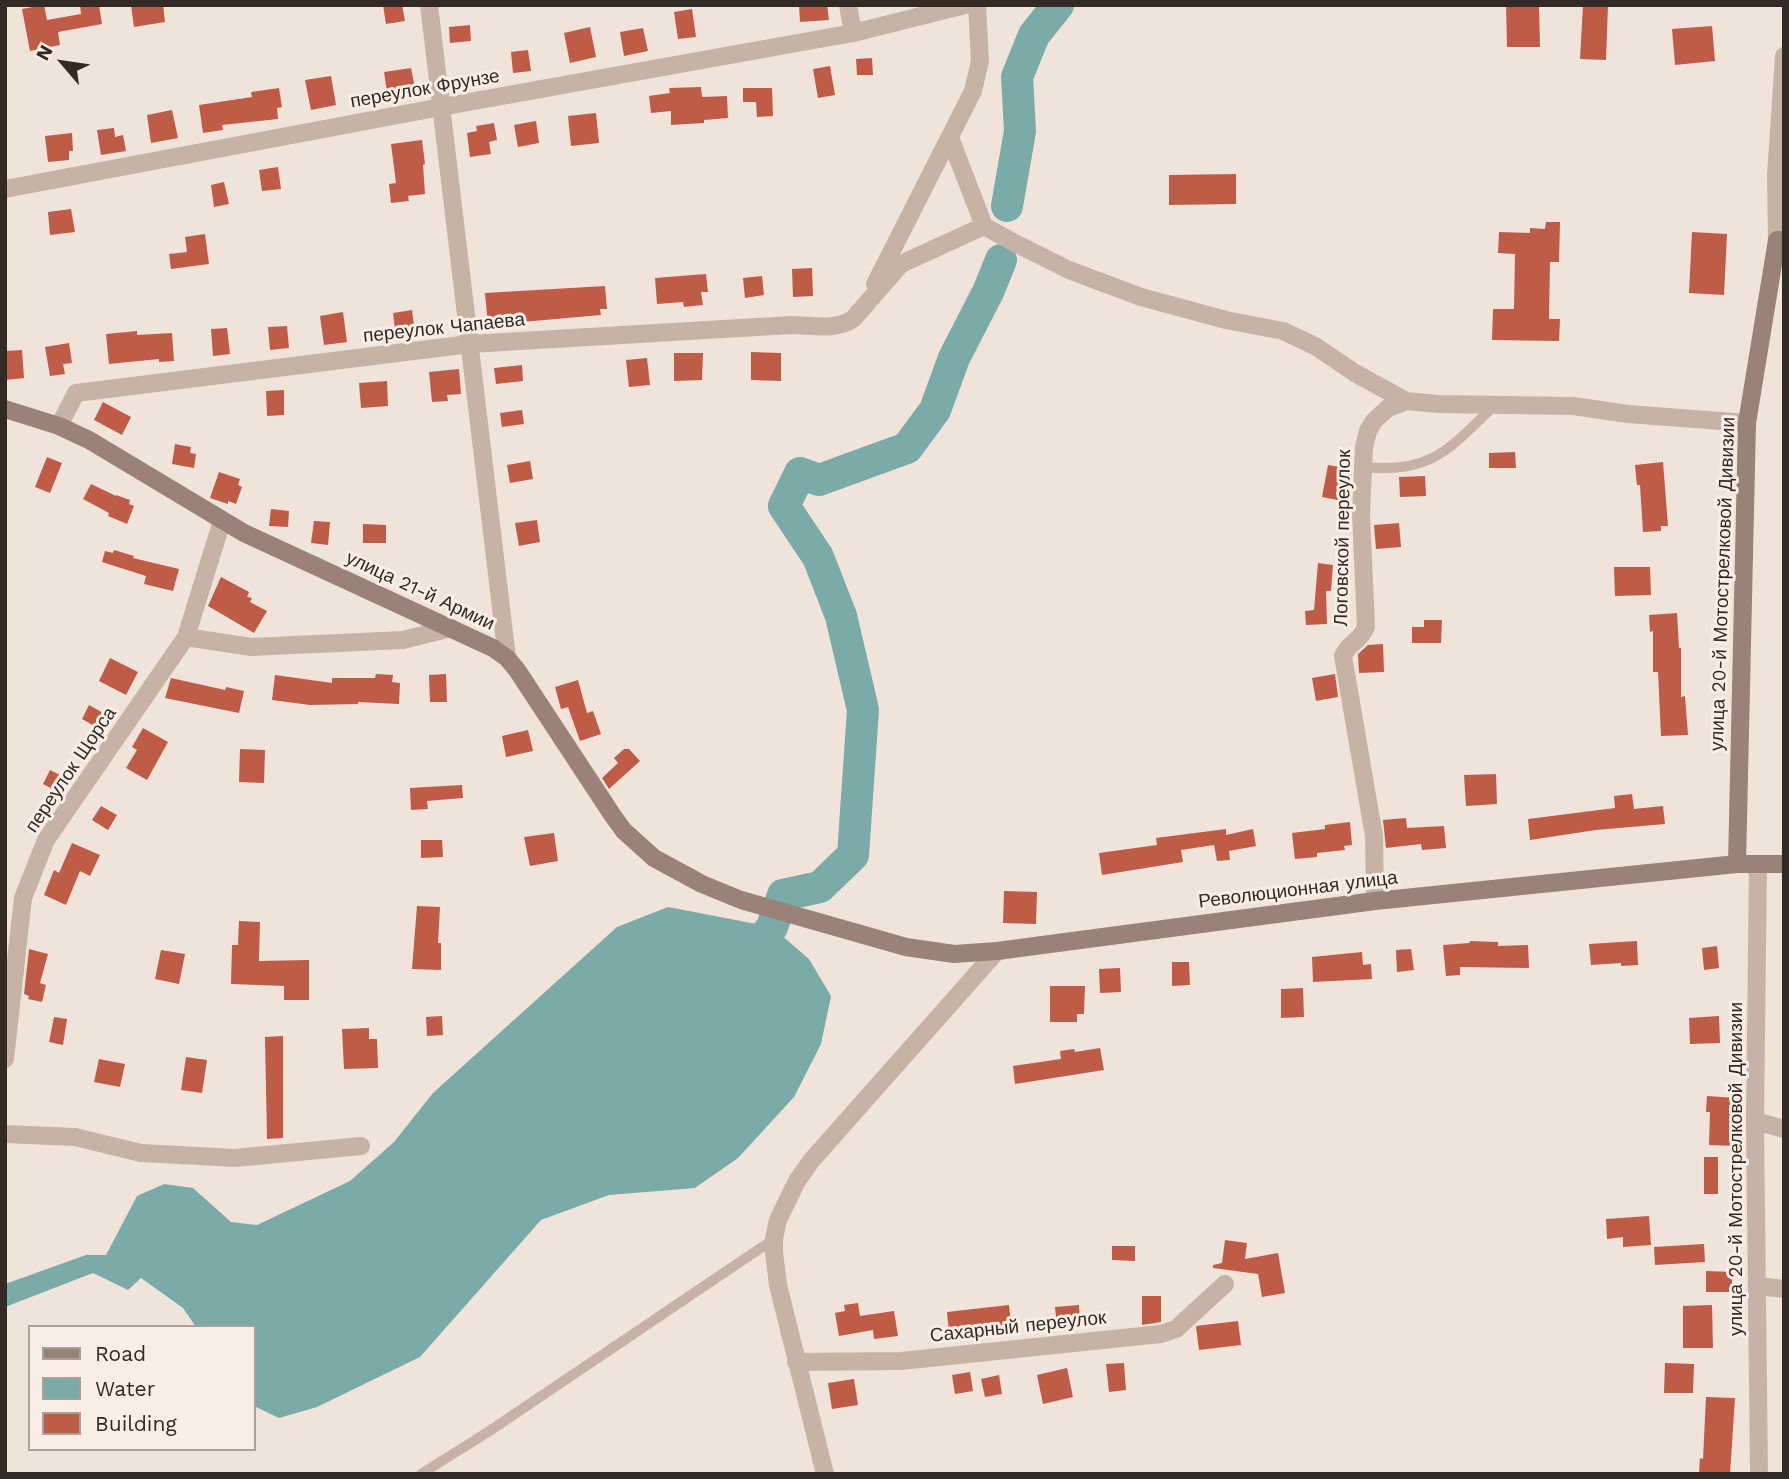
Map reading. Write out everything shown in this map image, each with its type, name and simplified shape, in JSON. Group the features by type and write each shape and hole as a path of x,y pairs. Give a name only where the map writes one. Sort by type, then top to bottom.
{"main road":[{"name":"улица 20-й Мотострелковой Дивизии","path":"1737,864 1747,423 1780,240"},
{"name":"улица 21-й Армии","path":"5,409 59,426 89,440 222,521 270,546 493,648 507,658 534,694 599,797 624,831 654,858 702,884 741,900 822,924"},
{"name":"Революционная улица","path":"822,924 923,951 954,954 997,951 1375,901 1737,864 1784,864"}],"street":[{"path":"429,5 507,658"},
{"path":"848,5 853,33"},
{"name":"переулок Фрунзе","path":"5,189 853,33 965,5"},
{"path":"868,300 887,257 951,140 978,76 980,44 977,5"},
{"name":"улица 20-й Мотострелковой Дивизии","path":"1780,240 1776,175 1784,55"},
{"path":"951,140 985,226 1069,270 1142,297 1226,320 1283,331 1315,346 1355,373 1406,401 1573,406 1629,414 1747,423"},
{"path":"868,300 901,264 985,226"},
{"name":"переулок Чапаева","path":"59,426 76,393 470,344 791,325 836,327 853,319 868,300"},
{"name":"Логовской переулок","path":"1375,901 1374,836 1343,656 1347,646 1362,637 1366,627 1361,525 1363,467 1368,431 1388,408 1406,401"},
{"name":"переулок Щорса","path":"5,1059 23,898 46,840 186,637 222,521"},
{"path":"186,637 251,647 403,640 451,628"},
{"name":"улица 20-й Мотострелковой Дивизии","path":"1758,864 1755,1121 1759,1474"},
{"path":"825,1474 778,1285 774,1238 778,1220 811,1161 997,951"},
{"path":"1755,1121 1784,1129"},
{"path":"5,1134 75,1137 141,1153 235,1158 361,1146"},
{"name":"Сахарный переулок","path":"796,1362 901,1361 1161,1334 1176,1328 1225,1284"},
{"path":"1758,1286 1784,1289"}],"lane":[{"path":"1363,467 1384,469 1414,466 1437,457 1496,405"},
{"path":"421,1474 488,1432 774,1238"}],"water":[{"path":"668,907 772,927 809,959 831,996 821,1044 794,1097 738,1158 695,1188 609,1195 541,1220 420,1357 317,1407 279,1418 256,1407 256,1325 195,1325 183,1308 141,1278 128,1290 93,1273 5,1307 5,1284 86,1255 106,1255 137,1196 164,1184 193,1188 231,1222 257,1225 350,1181 394,1142 433,1093 617,927"}],"building":[{"path":"44,5 47,20 81,14 80,5 99,5 102,24 58,32 60,45 30,51 22,9"},
{"path":"131,5 163,5 165,22 134,27"},
{"path":"383,5 402,5 405,21 386,24"},
{"path":"799,5 827,5 829,20 800,22"},
{"path":"1506,5 1539,5 1540,47 1507,47"},
{"path":"1583,5 1608,5 1606,60 1580,59"},
{"path":"692,9 696,37 678,39 674,12"},
{"path":"470,25 471,41 450,43 449,27"},
{"path":"1712,26 1715,61 1675,65 1672,29"},
{"path":"590,27 596,57 570,63 564,33"},
{"path":"643,28 648,51 624,56 620,32"},
{"path":"528,50 531,71 513,73 511,52"},
{"path":"872,58 873,75 857,75 856,59"},
{"path":"830,66 835,95 818,98 813,69"},
{"path":"411,68 415,88 387,92 384,72"},
{"path":"331,76 336,105 311,110 305,80"},
{"path":"701,87 702,97 727,96 728,118 671,125 671,111 651,113 649,96 670,93 669,88"},
{"path":"279,88 282,107 277,108 278,119 222,125 223,130 203,133 199,105 252,97 251,92"},
{"path":"743,88 772,88 773,116 757,117 756,102 743,102"},
{"path":"172,110 178,138 151,143 147,115"},
{"path":"596,113 599,143 571,146 568,116"},
{"path":"536,121 539,143 518,147 514,125"},
{"path":"494,123 497,140 489,142 491,154 470,157 467,133 477,131 476,126"},
{"path":"114,128 115,137 123,135 126,151 101,155 97,130"},
{"path":"72,133 73,151 69,151 69,160 48,162 45,136"},
{"path":"422,140 425,194 408,196 409,201 391,203 389,184 396,183 391,144"},
{"path":"278,167 281,189 262,191 259,170"},
{"path":"1236,174 1236,204 1169,205 1169,175"},
{"path":"224,182 229,204 214,207 211,185"},
{"path":"71,209 75,232 50,235 48,212"},
{"path":"1546,222 1560,222 1559,262 1550,262 1549,319 1560,319 1559,341 1492,340 1493,309 1514,309 1515,254 1498,253 1499,232 1530,233 1530,228 1545,229"},
{"path":"1692,232 1727,234 1724,295 1689,293"},
{"path":"205,234 209,264 171,269 169,254 187,252 185,237"},
{"path":"812,268 813,296 793,297 792,269"},
{"path":"706,274 708,292 701,292 703,305 684,307 683,302 657,304 655,278"},
{"path":"762,276 764,295 745,298 743,278"},
{"path":"605,286 607,309 600,309 601,315 488,325 485,293"},
{"path":"412,310 415,334 396,337 393,313"},
{"path":"343,312 347,342 324,345 320,316"},
{"path":"287,326 289,348 270,350 268,327"},
{"path":"227,328 230,354 213,356 211,329"},
{"path":"137,331 137,335 172,333 174,361 159,362 159,359 109,364 106,334"},
{"path":"69,343 72,363 63,364 65,374 50,376 45,347"},
{"path":"22,350 24,378 5,380 5,351"},
{"path":"751,352 781,353 781,381 751,380"},
{"path":"674,353 703,353 702,380 674,381"},
{"path":"647,358 650,385 629,387 626,360"},
{"path":"522,365 523,381 496,384 494,368"},
{"path":"459,369 461,394 447,395 448,401 432,402 429,372"},
{"path":"387,381 388,406 361,408 359,383"},
{"path":"284,390 284,415 267,416 266,391"},
{"path":"103,402 131,417 122,435 94,420"},
{"path":"522,410 524,424 502,427 500,413"},
{"path":"175,444 191,447 190,453 196,454 194,468 172,464"},
{"path":"1515,452 1516,468 1489,468 1489,453"},
{"path":"47,457 62,463 50,493 35,487"},
{"path":"530,461 533,479 510,483 507,465"},
{"path":"1663,462 1668,526 1661,526 1661,531 1643,532 1640,485 1637,485 1635,465"},
{"path":"1328,465 1352,469 1348,502 1322,497"},
{"path":"219,472 240,479 238,485 242,487 236,504 210,498"},
{"path":"1425,476 1426,496 1400,497 1399,477"},
{"path":"91,484 130,500 129,504 134,506 127,524 108,516 109,513 83,499"},
{"path":"271,509 289,511 288,527 269,526"},
{"path":"537,520 540,542 519,546 515,523"},
{"path":"314,521 330,522 328,545 311,543"},
{"path":"1399,523 1401,547 1376,549 1374,525"},
{"path":"363,524 386,525 386,543 363,543"},
{"path":"114,550 134,556 133,558 179,569 173,591 144,584 146,576 102,562 105,551 113,553"},
{"path":"1318,563 1333,565 1331,591 1326,591 1327,624 1306,625 1305,611 1314,610"},
{"path":"1614,567 1650,567 1651,595 1615,596"},
{"path":"221,577 249,592 247,597 252,598 250,602 267,611 254,633 208,606"},
{"path":"1677,613 1681,648 1681,697 1685,696 1688,735 1661,736 1658,672 1653,672 1653,631 1650,632 1649,615"},
{"path":"1424,620 1442,620 1441,643 1412,643 1412,627 1424,627"},
{"path":"1383,644 1384,672 1359,673 1358,654 1368,645"},
{"path":"110,658 138,672 126,695 99,681"},
{"path":"376,674 393,675 392,682 400,683 399,704 358,702 310,705 272,700 275,675 332,683 332,678 375,678"},
{"path":"446,674 447,702 430,702 429,675"},
{"path":"1335,674 1338,697 1316,701 1312,678"},
{"path":"171,678 225,690 226,687 244,691 239,713 165,698"},
{"path":"578,680 587,713 593,711 601,734 580,741 568,707 561,709 555,687"},
{"path":"89,705 112,718 105,732 82,719"},
{"path":"143,728 168,742 147,780 126,768 137,750 132,747"},
{"path":"528,730 533,751 506,757 502,736"},
{"path":"240,749 265,750 264,783 239,782"},
{"path":"624,749 629,749 640,761 609,789 602,778 618,763 614,758"},
{"path":"50,770 70,780 62,794 43,784"},
{"path":"1496,774 1497,804 1466,806 1464,775"},
{"path":"462,785 463,798 427,801 428,809 411,810 410,788"},
{"path":"1632,794 1634,809 1663,806 1665,824 1596,830 1530,840 1528,819 1615,808 1614,796"},
{"path":"101,806 117,815 108,830 92,820"},
{"path":"1406,818 1407,828 1444,826 1446,848 1422,850 1421,844 1386,848 1383,820"},
{"path":"1350,822 1352,845 1344,846 1345,850 1295,859 1292,833 1325,829 1325,825"},
{"path":"1226,829 1226,835 1253,829 1256,846 1229,851 1230,860 1217,861 1214,845 1181,850 1183,862 1102,875 1099,853 1157,845 1156,838"},
{"path":"554,833 558,861 530,866 524,837"},
{"path":"421,840 442,840 443,857 421,858"},
{"path":"72,843 100,855 90,876 80,871 66,905 44,895 54,870 59,873"},
{"path":"1004,891 1037,892 1036,924 1003,923"},
{"path":"417,906 440,907 438,943 441,943 441,970 412,969"},
{"path":"239,921 260,922 259,961 309,960 309,1000 284,1000 284,986 231,984 232,945 238,945"},
{"path":"1470,941 1498,942 1498,946 1528,945 1529,968 1460,967 1460,975 1446,976 1443,945"},
{"path":"1637,941 1638,965 1591,965 1589,944"},
{"path":"1717,946 1719,968 1704,970 1702,948"},
{"path":"29,949 48,954 40,983 46,985 42,1002 28,999 29,996 24,994"},
{"path":"1411,949 1414,970 1397,972 1396,950"},
{"path":"161,950 185,954 179,984 155,979"},
{"path":"1362,952 1363,965 1371,964 1372,979 1313,982 1312,957"},
{"path":"1172,962 1189,962 1190,985 1172,986"},
{"path":"1120,968 1121,992 1100,993 1099,969"},
{"path":"1050,986 1085,986 1084,1014 1077,1014 1077,1022 1050,1022"},
{"path":"1303,988 1304,1017 1281,1018 1281,989"},
{"path":"442,1016 443,1035 427,1036 426,1017"},
{"path":"1719,1016 1720,1043 1690,1044 1689,1018"},
{"path":"54,1017 67,1019 63,1045 49,1042"},
{"path":"369,1028 369,1039 377,1039 378,1068 344,1069 342,1029"},
{"path":"283,1036 283,1138 267,1139 265,1037"},
{"path":"1100,1048 1104,1070 1015,1084 1013,1066 1061,1059 1060,1051 1074,1049 1075,1052"},
{"path":"186,1057 207,1060 202,1093 181,1090"},
{"path":"99,1059 125,1064 120,1087 94,1082"},
{"path":"1707,1096 1736,1098 1736,1146 1709,1145 1710,1112 1706,1112"},
{"path":"1704,1157 1718,1157 1718,1194 1704,1194"},
{"path":"1649,1216 1651,1245 1623,1247 1623,1237 1607,1239 1606,1219"},
{"path":"1225,1240 1247,1243 1245,1259 1278,1253 1285,1293 1262,1297 1258,1274 1213,1268 1213,1265 1222,1263"},
{"path":"1704,1244 1705,1262 1655,1265 1654,1247"},
{"path":"1112,1246 1135,1246 1135,1261 1112,1260"},
{"path":"1706,1271 1732,1272 1732,1292 1706,1292"},
{"path":"1142,1296 1161,1296 1161,1322 1142,1325"},
{"path":"858,1303 860,1316 894,1311 898,1336 874,1339 873,1330 839,1336 835,1313 845,1311 844,1305"},
{"path":"1009,1305 1011,1324 949,1332 947,1312"},
{"path":"1079,1305 1080,1323 1057,1325 1055,1307"},
{"path":"1712,1305 1713,1348 1683,1348 1683,1306"},
{"path":"1238,1321 1241,1345 1199,1350 1196,1326"},
{"path":"1124,1363 1126,1390 1109,1392 1106,1364"},
{"path":"1665,1363 1694,1364 1693,1393 1664,1393"},
{"path":"1067,1368 1073,1397 1043,1404 1037,1375"},
{"path":"970,1372 973,1391 955,1394 952,1375"},
{"path":"999,1375 1002,1394 985,1397 981,1379"},
{"path":"854,1379 858,1405 832,1409 828,1383"},
{"path":"1706,1397 1735,1398 1730,1474 1699,1474 1700,1458 1703,1459"}],"waterway":[{"path":"1007,206 1020,131 1017,77 1034,35 1058,5"},
{"path":"746,960 772,927 783,895 820,887 853,855 863,710 841,616 818,557 784,506 800,473 819,480 907,448 935,410 954,358 988,292 1001,260"}]}
